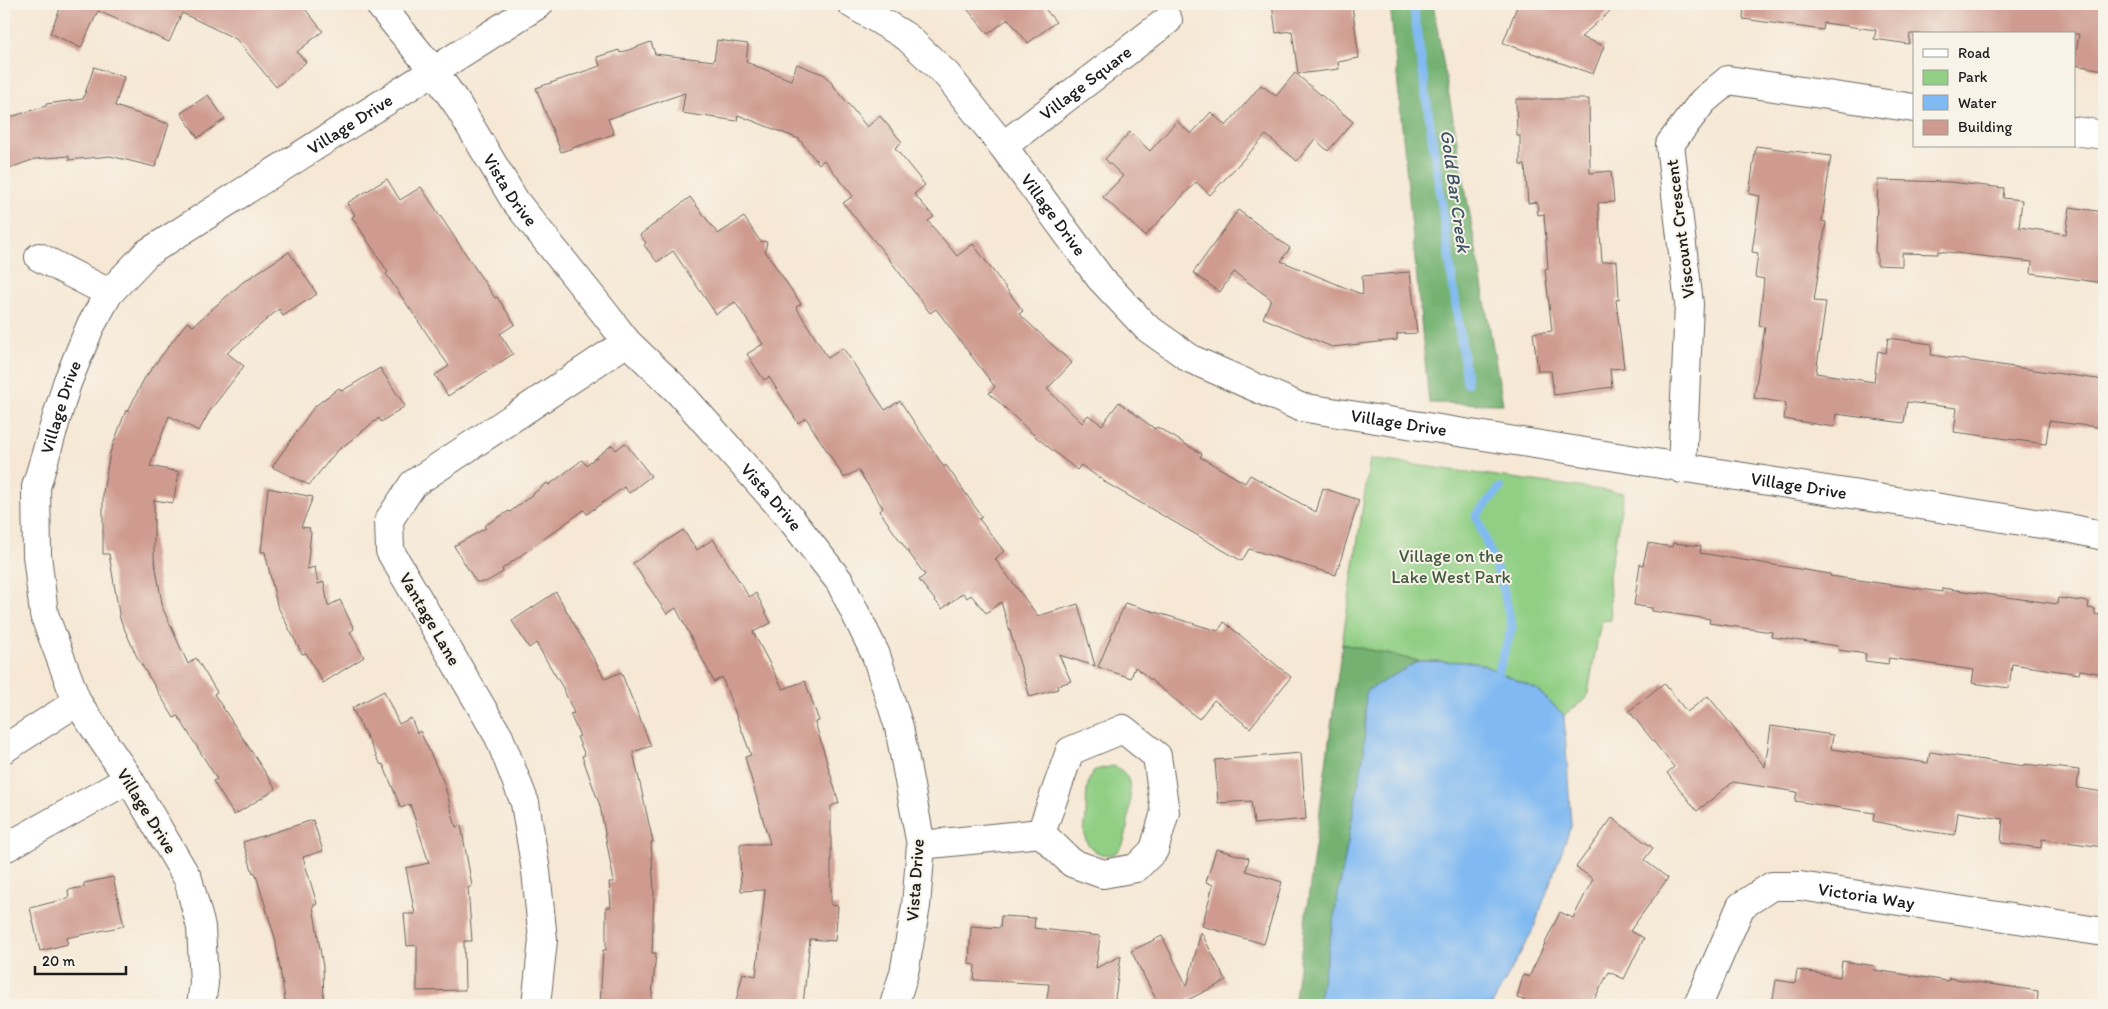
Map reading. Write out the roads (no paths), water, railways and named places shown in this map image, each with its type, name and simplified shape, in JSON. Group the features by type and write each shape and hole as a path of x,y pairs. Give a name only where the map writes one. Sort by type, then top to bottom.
{"street":[{"name":"Vista Drive","path":"379,4 433,70 457,104 515,201 627,342 678,390 787,514 840,582 876,655 899,727 920,845 916,906 904,973 894,1005"},
{"name":"Village Drive","path":"201,1005 204,983 202,927 188,879 129,779 77,702 44,614 37,555 36,486 67,383 90,327 109,293 147,253 538,4"},
{"name":"Village Drive","path":"852,4 907,37 948,75 1004,146 1100,278 1146,327 1191,359 1300,407 1682,469 2073,529 2104,536"},
{"name":"Village Square","path":"1004,146 1168,20"},
{"name":"Viscount Crescent","path":"1682,469 1689,304 1670,144 1703,101 1728,80 1913,108"},
{"path":"2076,131 2104,135"},
{"path":"39,257 109,293"},
{"name":"Vantage Lane","path":"536,1005 543,940 536,871 525,802 499,737 390,551 389,520 413,484 627,342"},
{"path":"4,749 77,702"},
{"path":"920,845 1041,833 1072,863 1103,874 1136,868 1154,850 1164,812 1157,756 1123,729 1070,751 1041,833"},
{"path":"4,846 7,847 129,779"},
{"name":"Victoria Way","path":"1698,1005 1741,906 1772,886 1800,886 2104,932"}],"water":[{"path":"1419,661 1476,662 1536,689 1564,715 1571,826 1533,930 1492,1005 1318,1005 1364,753 1366,691"}],"waterway":[{"name":"Gold Bar Creek","path":"1413,4 1467,383"},
{"name":"Gold Bar Creek","path":"1498,672 1512,627 1502,584 1476,515 1500,488"}],"park label":[{"name":"Village on the Lake West Park","path":"1451,566"}]}
